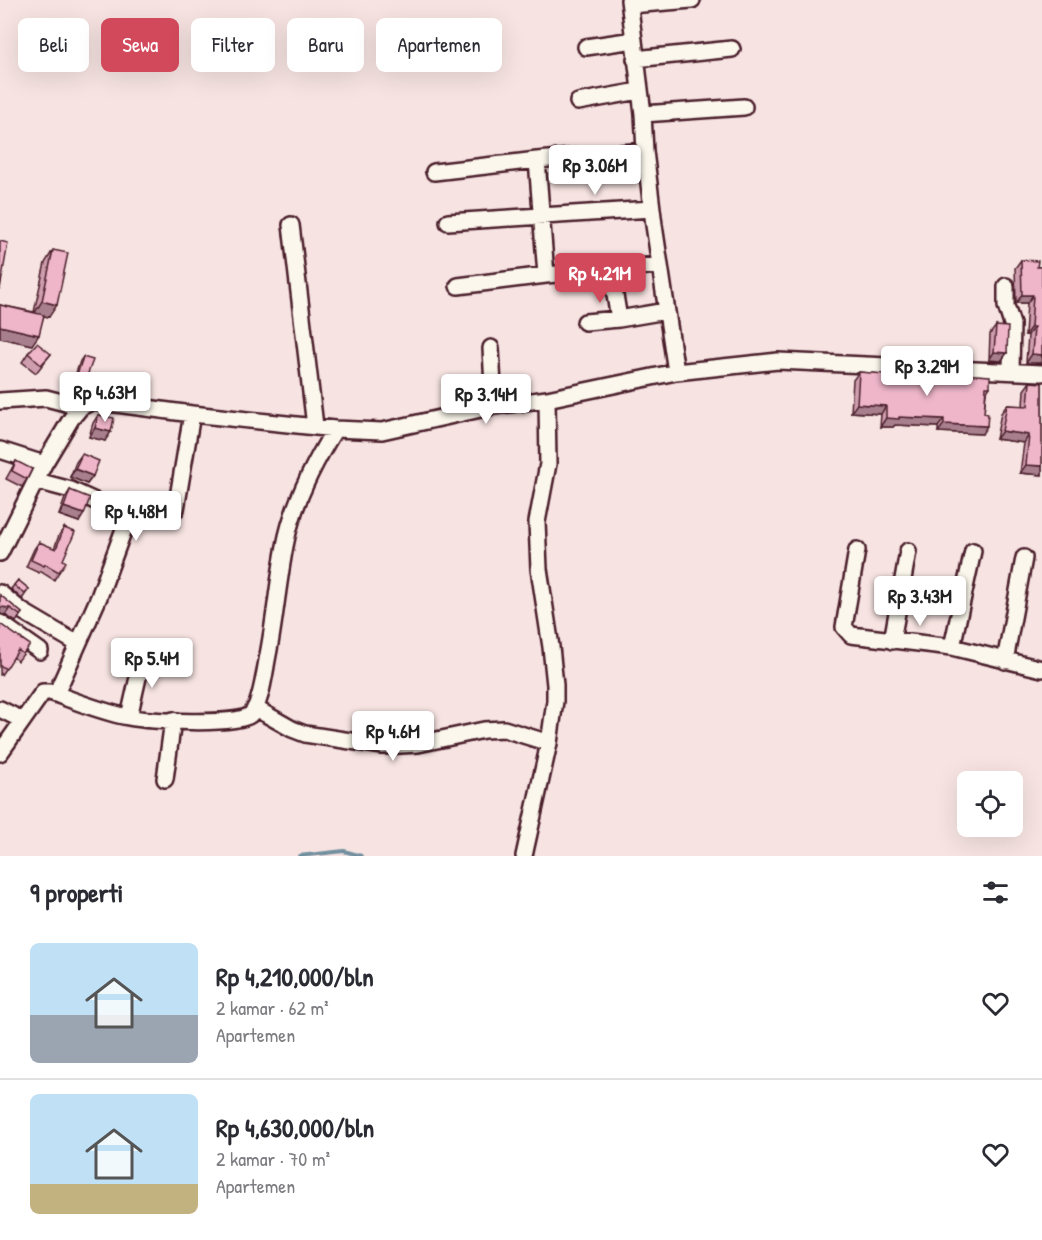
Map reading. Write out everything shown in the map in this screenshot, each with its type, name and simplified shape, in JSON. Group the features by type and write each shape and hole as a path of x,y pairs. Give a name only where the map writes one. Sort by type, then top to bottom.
{"street":[{"path":"676,372 652,209 630,3 692,0"},
{"path":"586,47 633,40"},
{"path":"635,59 732,49"},
{"path":"578,102 639,91"},
{"path":"643,114 744,106"},
{"path":"434,172 645,150"},
{"path":"537,160 546,275"},
{"path":"448,222 652,209"},
{"path":"291,225 315,426"},
{"path":"458,286 659,265"},
{"path":"611,271 619,318"},
{"path":"1005,286 1006,306 1012,324 1011,371"},
{"path":"585,322 666,311"},
{"path":"491,348 494,406"},
{"path":"0,553 44,464 70,419 81,407 93,401 335,429 382,431 494,406 547,399 676,372 778,361 1042,373"},
{"path":"0,401 46,398 81,407"},
{"path":"524,856 549,743 555,685 539,568 537,522 548,464 547,399"},
{"path":"56,694 99,597 131,510 133,508 169,513 176,508 192,414"},
{"path":"0,753 43,692 129,717 222,722 248,717 255,708 269,651 285,545 295,513 321,453 335,429"},
{"path":"0,450 44,464"},
{"path":"37,481 71,490 95,501"},
{"path":"857,550 844,627 851,635 952,647 1042,669"},
{"path":"892,641 908,551"},
{"path":"952,647 973,551"},
{"path":"1005,661 1024,558"},
{"path":"0,593 22,611 78,644"},
{"path":"0,623 40,651"},
{"path":"129,717 139,673 138,657"},
{"path":"255,708 305,734 383,746 418,744 484,730 504,729 549,743"},
{"path":"0,709 22,720"},
{"path":"165,779 173,720"}],"building":[{"path":"0,241 8,243 0,289"},
{"path":"53,250 68,253 57,305 42,301"},
{"path":"1021,260 1038,261 1037,267 1042,267 1042,355 1032,354 1033,295 1022,295"},
{"path":"0,305 44,315 39,335 0,326"},
{"path":"996,326 1008,327 1007,353 994,352"},
{"path":"37,343 51,354 41,365 28,353"},
{"path":"83,357 93,360 84,384 75,381"},
{"path":"912,368 925,369 925,380 949,381 949,373 990,376 990,387 986,387 984,413 988,414 987,426 944,424 944,419 886,418 886,406 857,404 859,372 911,376"},
{"path":"1030,382 1042,383 1042,466 1026,465 1029,435 1002,431 1007,405 1028,406"},
{"path":"98,415 114,418 111,432 95,428"},
{"path":"82,454 99,461 93,476 75,469"},
{"path":"16,461 32,469 27,479 12,471"},
{"path":"70,490 90,498 84,514 64,507"},
{"path":"64,528 75,532 63,560 66,562 59,572 45,564 44,566 31,560 39,542 56,549"},
{"path":"18,580 29,589 25,594 14,585"},
{"path":"0,595 22,613 20,615 10,608 0,608"},
{"path":"0,624 30,645 23,654 18,650 6,669 0,665"}],"waterway":[{"path":"299,856 344,851 361,856"}]}
